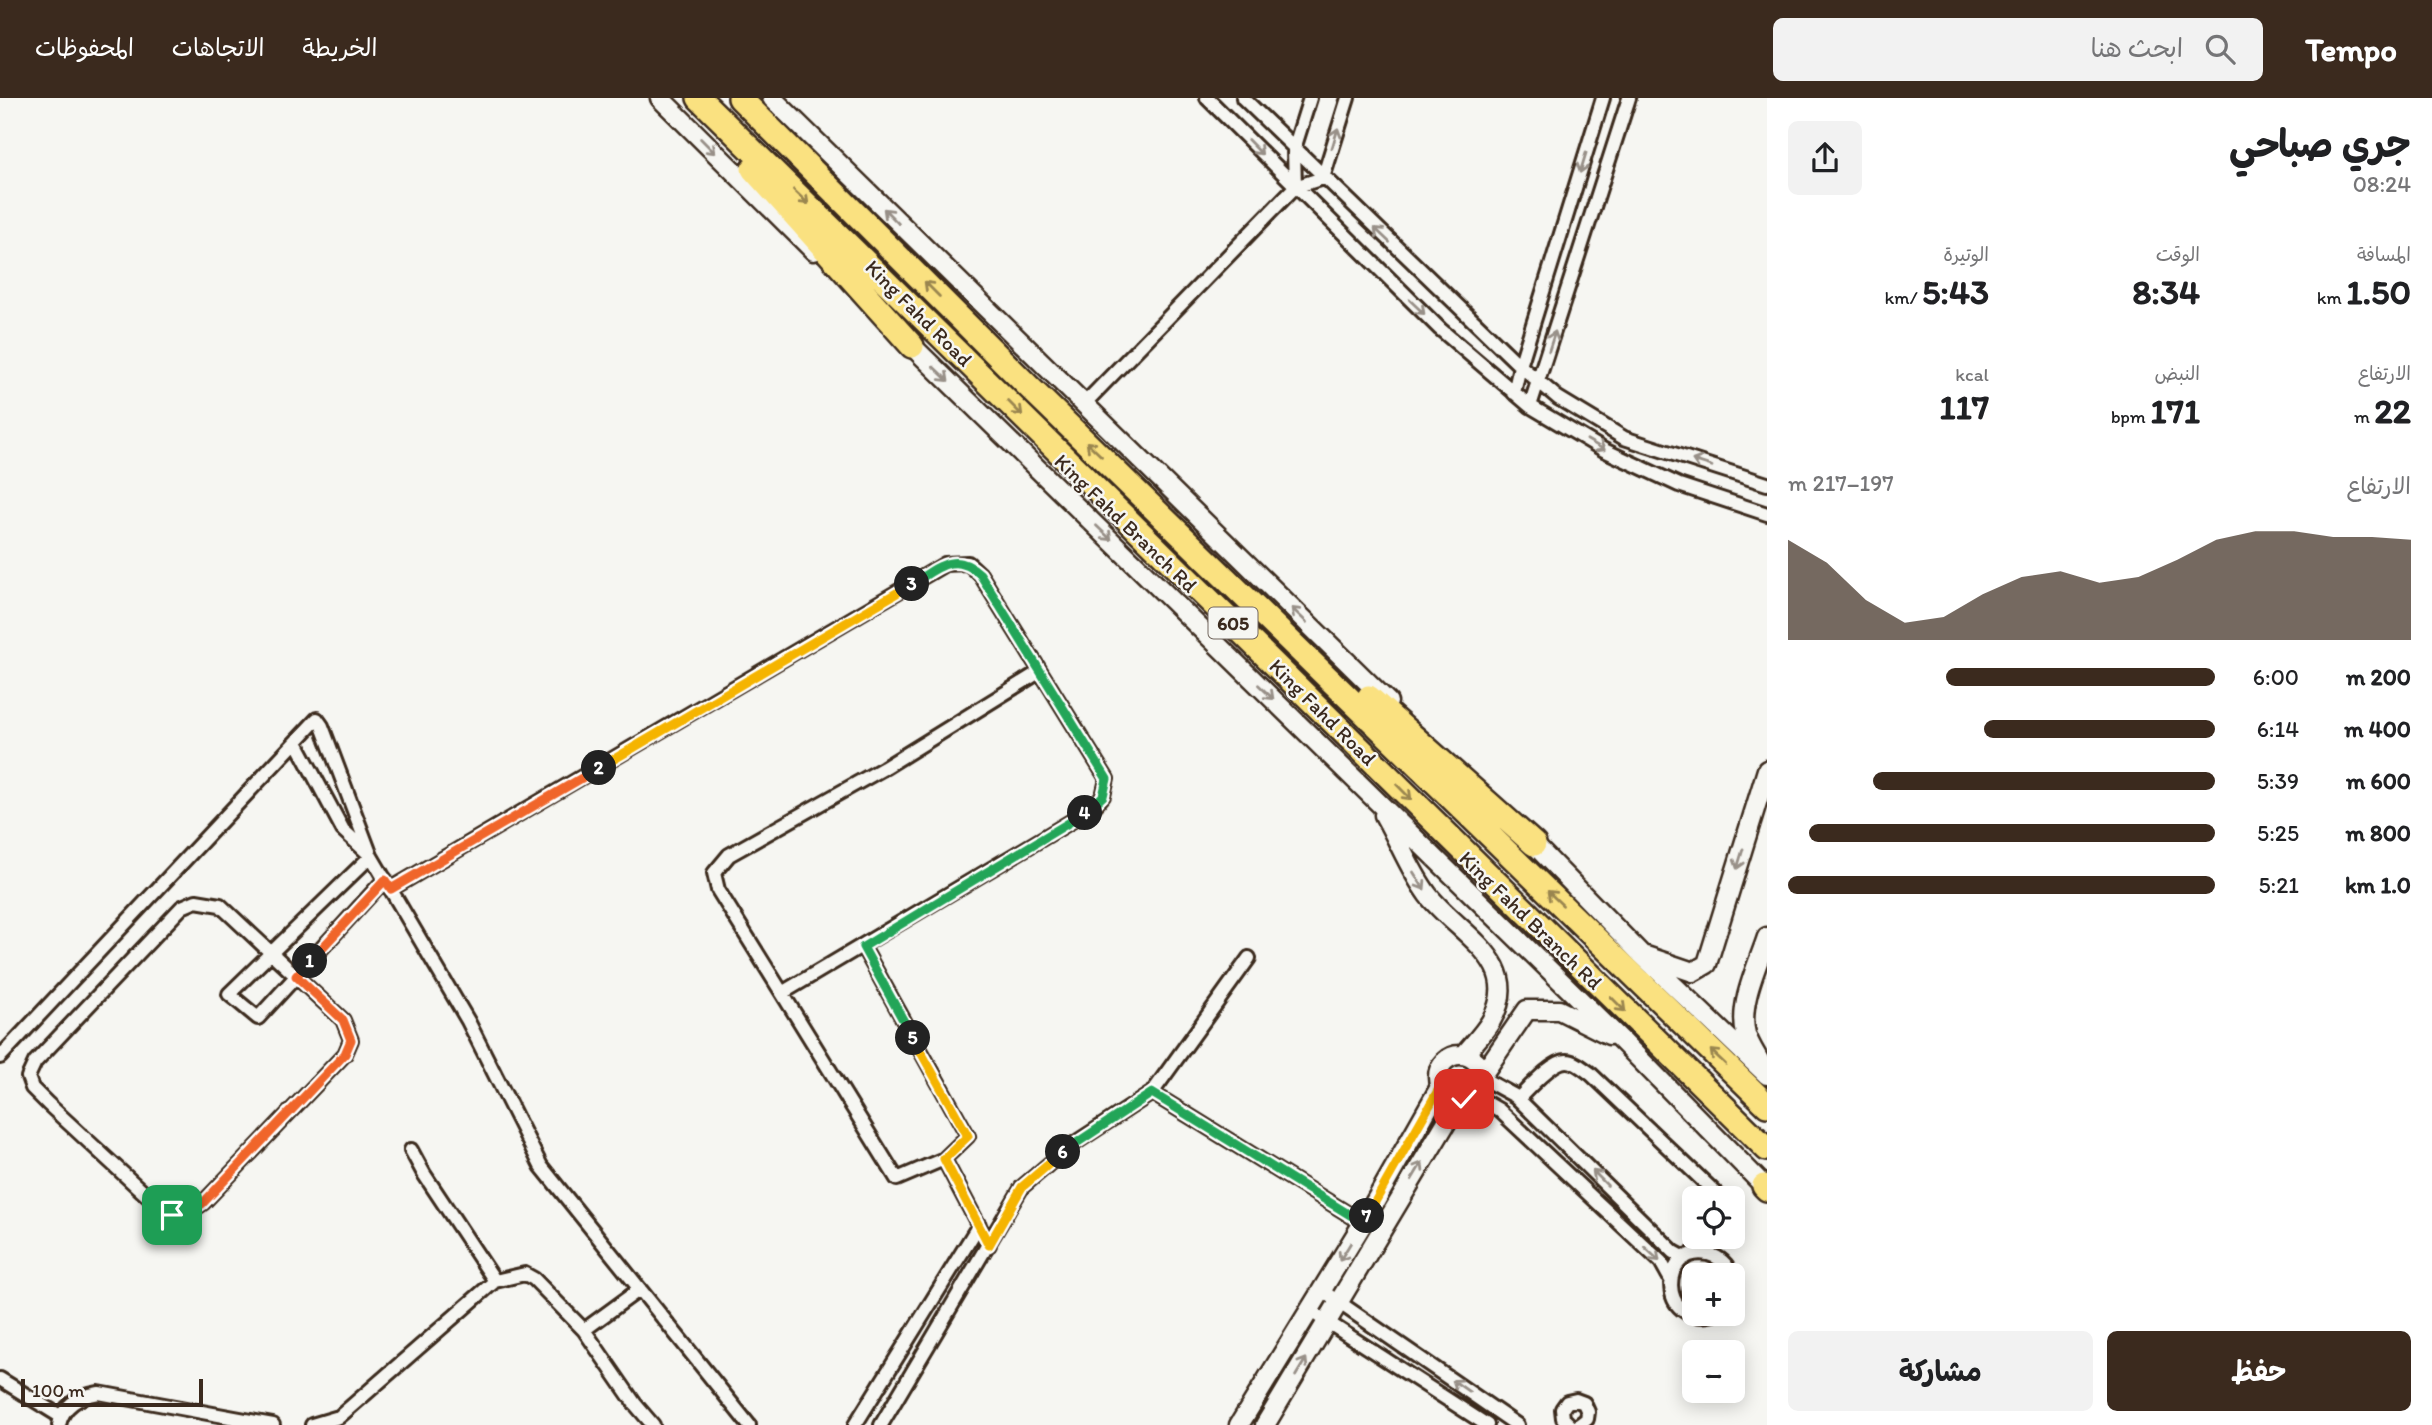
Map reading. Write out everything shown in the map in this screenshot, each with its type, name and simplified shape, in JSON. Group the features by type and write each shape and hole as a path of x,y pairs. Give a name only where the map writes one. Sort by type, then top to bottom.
{"highway":[{"path":"691,98 912,346"},
{"name":"King Fahd Road","path":"699,98 1767,1149"},
{"name":"King Fahd Road","path":"740,98 1137,492 1767,1105"},
{"path":"1137,492 1534,844"}],"main road":[{"name":"King Fahd Branch Rd","path":"660,98 1623,1042 1766,1188"},
{"path":"772,98 1766,1074"},
{"path":"1641,954 1693,972 1707,964 1767,770"},
{"path":"1376,799 1415,876 1428,895 1492,960 1500,976 1502,998 1490,1023 1464,1055"},
{"path":"1766,1074 1746,1034 1745,1017 1747,1001 1767,937"},
{"path":"1265,1425 1449,1118 1481,1086 1483,1076 1527,1010 1559,1010 1623,1042"},
{"path":"1469,1097 1448,1096 1440,1087 1438,1074 1443,1062 1453,1055 1464,1055 1477,1061 1483,1076"},
{"path":"1239,1425 1363,1223 1440,1087"}],"street":[{"path":"1208,98 1440,329 1530,406 1604,450 1679,485 1767,514"},
{"path":"1242,98 1539,383 1623,438 1767,484"},
{"path":"1295,187 1294,149 1310,98"},
{"path":"1323,178 1348,98"},
{"path":"1514,393 1520,366 1604,98"},
{"path":"1530,406 1629,98"},
{"path":"1083,405 1295,187 1323,178"},
{"path":"371,856 229,995 258,1018 388,884 946,564 968,563 980,574 1107,779 1103,796 1093,809 782,993"},
{"path":"863,947 968,1136 944,1159 897,1180 718,890 714,873 729,855 884,768 1039,672"},
{"path":"0,1057 317,719 371,856 468,1021 541,1166 749,1425"},
{"path":"296,742 343,830 371,856"},
{"path":"196,901 220,905 271,953 343,1020 351,1040 345,1054 203,1203 186,1215 172,1215 157,1205 32,1088 28,1077 35,1062 182,907 196,901"},
{"path":"881,1425 1022,1187 1069,1147 1152,1093 1249,958"},
{"path":"1521,1101 1548,1080 1550,1070 1560,1061 1570,1060 1591,1074 1708,1186"},
{"path":"1483,1076 1521,1101 1674,1252 1685,1258"},
{"path":"1152,1093 1363,1223"},
{"path":"1469,1097 1499,1110 1661,1262 1671,1280"},
{"path":"1541,1149 1555,1134"},
{"path":"411,1150 495,1281"},
{"path":"944,1159 989,1245"},
{"path":"1608,1213 1622,1200"},
{"path":"855,1425 979,1225"},
{"path":"1682,1309 1673,1298 1671,1280 1674,1269 1685,1258 1699,1253 1714,1256 1723,1263"},
{"path":"312,1425 339,1417 495,1281 525,1274 534,1279 584,1330 635,1404 653,1425"},
{"path":"584,1330 640,1289"},
{"path":"1321,1290 1517,1425"},
{"path":"1309,1310 1487,1425"},
{"path":"0,1379 59,1421 81,1395 99,1393 273,1425"},
{"path":"1553,1425 1567,1402 1580,1401 1588,1412 1587,1419 1579,1425"},
{"path":"1562,1414 1565,1422 1570,1425"}],"route":[{"path":"172,1215 186,1215 203,1203 345,1054 351,1040 343,1020 296,976 385,880 391,889 952,562 968,563 980,574 1107,779 1103,796 1093,809 863,947 968,1136 944,1159 989,1245 1022,1187 1069,1147 1152,1093 1363,1223 1440,1087 1448,1096 1464,1099"}]}
